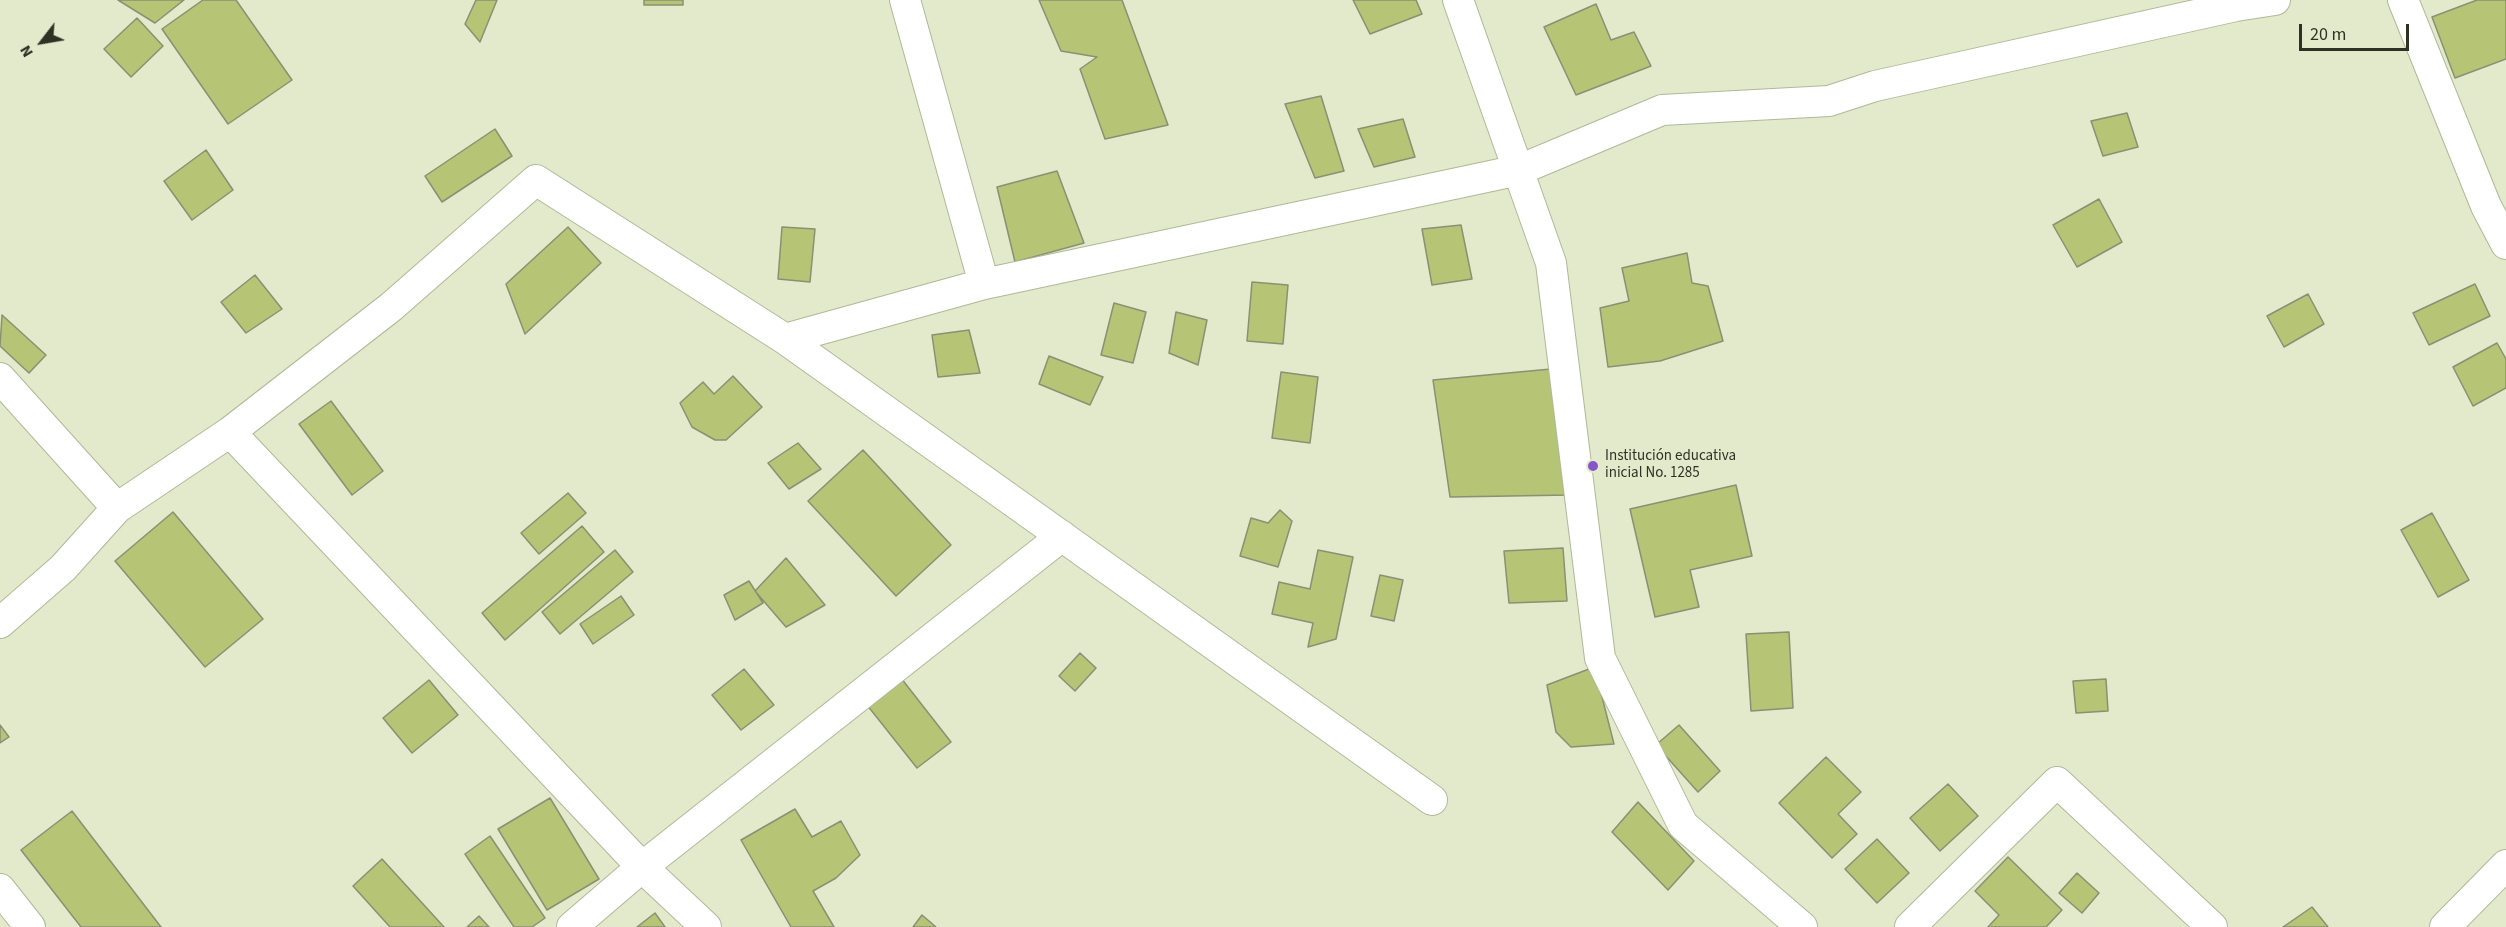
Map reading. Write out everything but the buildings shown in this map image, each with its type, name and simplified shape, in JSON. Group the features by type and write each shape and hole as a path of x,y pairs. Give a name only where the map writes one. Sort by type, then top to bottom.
{"street":[{"path":"905,0 984,284"},
{"path":"1458,0 1551,263 1600,658 1683,825 1802,927"},
{"path":"785,339 984,284 1519,170 1662,110 1829,101 1875,86 2236,6 2275,0"},
{"path":"2403,0 2496,202 2506,244"},
{"path":"0,623 63,568 117,508 230,432 391,307 536,180 785,339 1432,800"},
{"path":"0,378 117,508"},
{"path":"230,432 642,867 706,927"},
{"path":"572,927 642,867 1062,536"},
{"path":"1910,927 2057,782 2212,927"},
{"path":"2445,927 2506,864"},
{"path":"0,889 30,927"}],"place":[{"name":"Institución educativa inicial No. 1285","path":"1593,466"}]}
